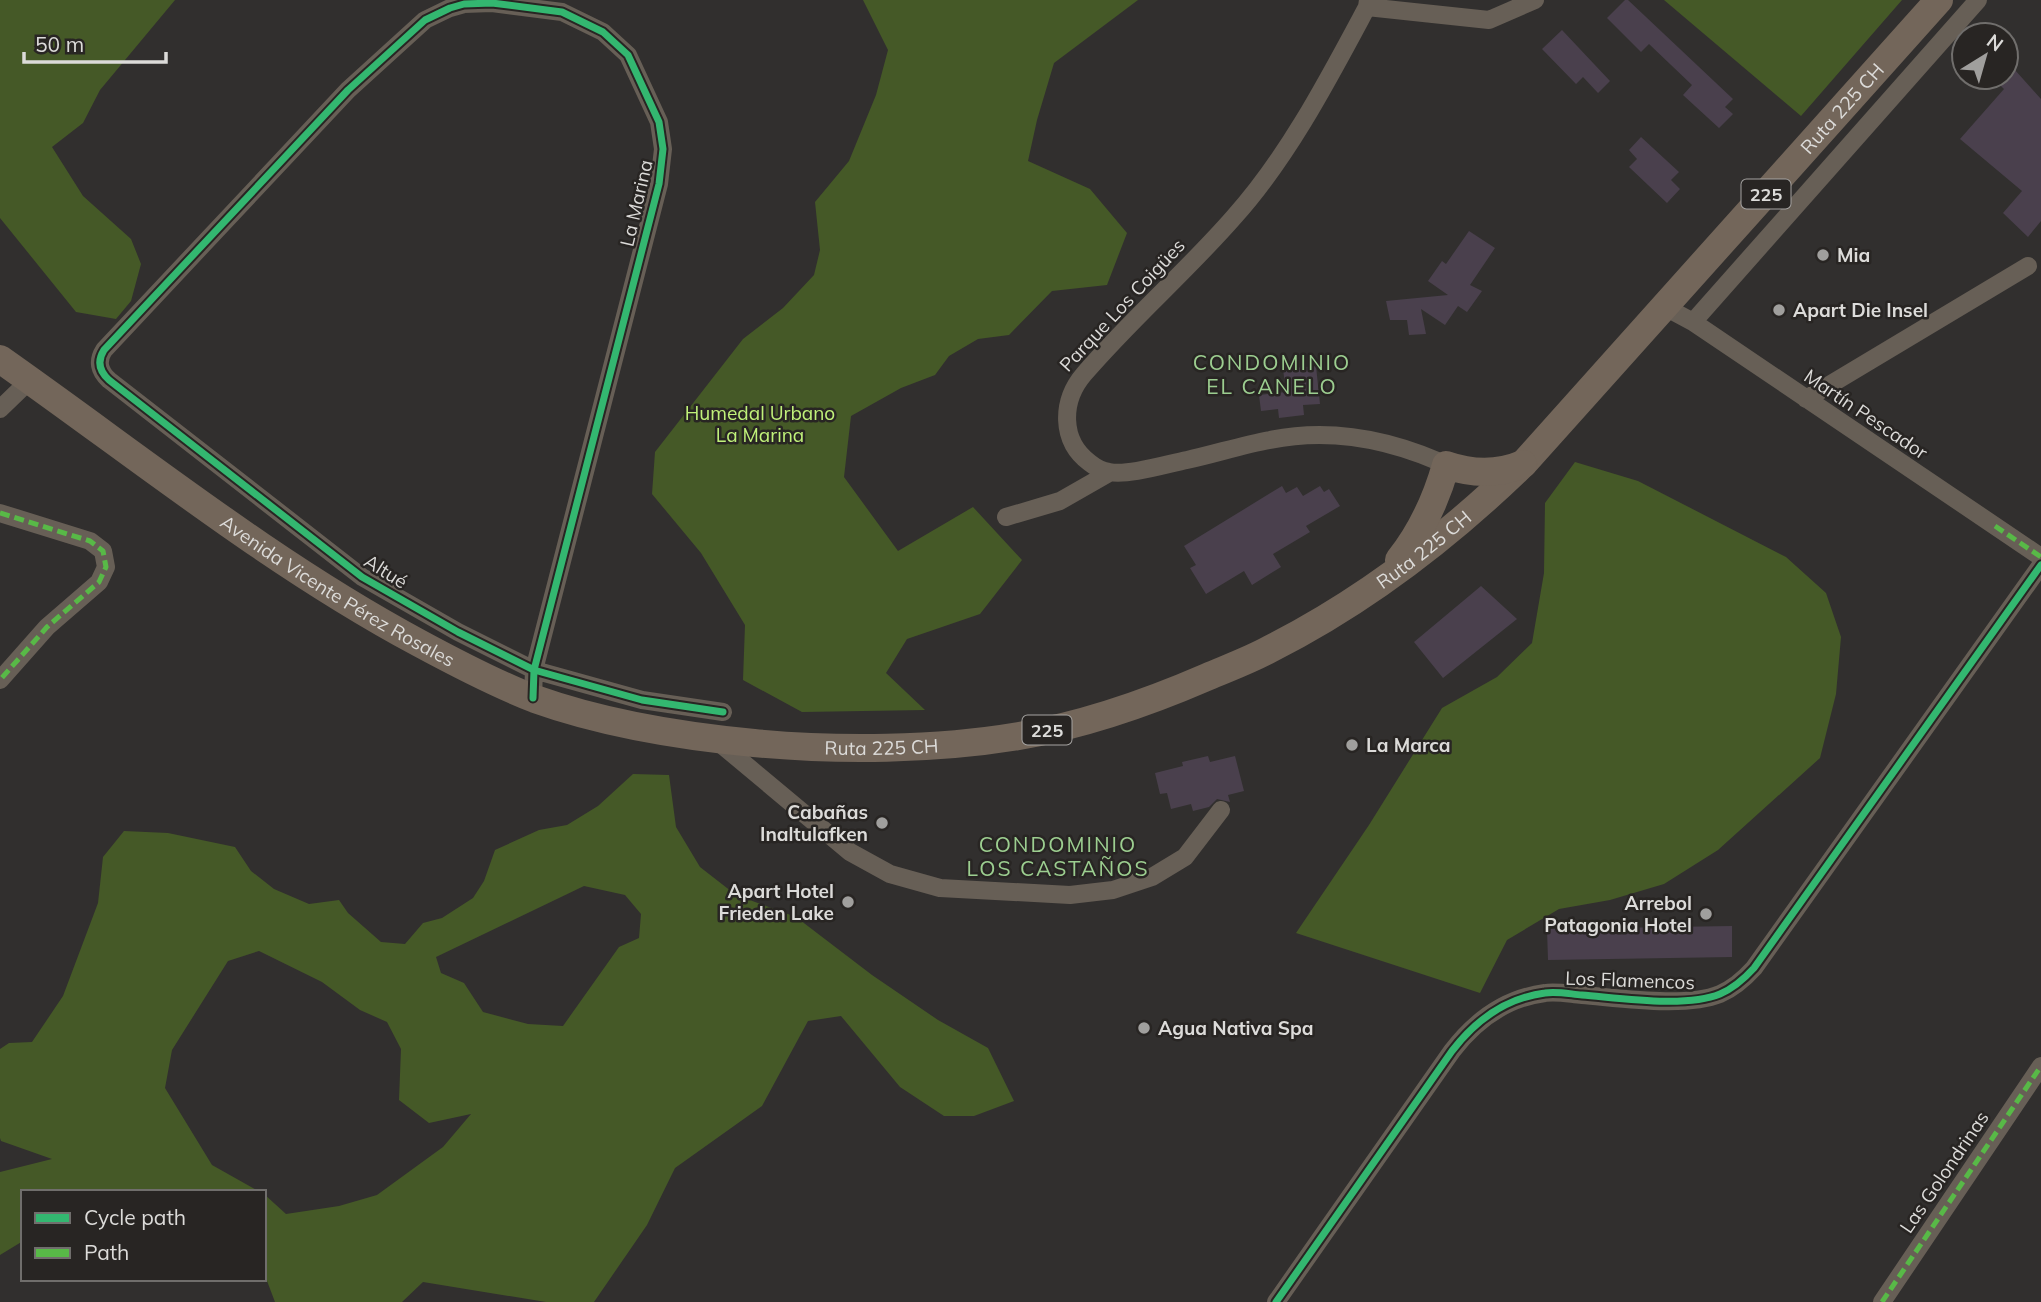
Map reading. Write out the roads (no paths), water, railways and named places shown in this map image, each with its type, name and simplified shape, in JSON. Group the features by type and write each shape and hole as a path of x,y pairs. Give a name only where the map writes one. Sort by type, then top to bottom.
{"main road":[{"name":"Ruta 225 CH","path":"715,740 806,748 937,744 1018,736 1088,720 1167,694 1269,650 1352,602 1453,529 1525,462 1939,0"},
{"name":"Avenida Vicente Pérez Rosales","path":"0,359 290,566 364,613 418,642 533,698 620,723 715,740"},
{"path":"1377,585 1418,534 1446,465 1487,473 1525,462"}],"street":[{"name":"Parque Los Coigües","path":"1110,472 1087,461 1072,441 1068,429 1067,405 1076,384 1113,340 1235,217 1281,155 1332,73 1367,3 1489,20 1535,0"},
{"path":"1693,322 1978,0"},
{"name":"La Marina","path":"104,350 348,90 425,20 450,8 478,2 562,12 603,32 628,55 654,109 662,135 663,166 534,670 533,698"},
{"path":"1806,399 2028,266"},
{"name":"Martín Pescador","path":"1665,307 1693,322 2041,558"},
{"name":"Altué","path":"104,350 99,363 109,380 362,576 458,632 534,670 642,700 723,712"},
{"path":"0,409 30,380"},
{"path":"1006,517 1060,501 1110,472 1146,469 1272,440 1319,435 1370,439 1396,445 1473,478 1493,493"},
{"path":"0,513 90,541 103,551 106,567 99,582 47,627 0,680"},
{"name":"Los Flamencos","path":"1276,1302 1452,1051 1483,1018 1513,1002 1548,992 1694,1000 1719,995 1744,980 2041,565"},
{"path":"715,740 850,852 890,874 940,888 1070,895 1113,890 1152,877 1185,857 1221,810"},
{"name":"Las Golondrinas","path":"1882,1302 2041,1066"}],"place":[{"name":"Mia","path":"1823,255"},
{"name":"Apart Die Insel","path":"1779,310"},
{"name":"La Marca","path":"1352,745"},
{"name":"Cabañas Inaltulafken","path":"882,823"},
{"name":"Apart Hotel Frieden Lake","path":"848,902"},
{"name":"Arrebol Patagonia Hotel","path":"1706,914"},
{"name":"Agua Nativa Spa","path":"1144,1028"}],"district":[{"name":"CONDOMINIO EL CANELO","path":"1272,374"},
{"name":"CONDOMINIO LOS CASTAÑOS","path":"1058,856"}],"park label":[{"name":"Humedal Urbano La Marina","path":"760,424"}]}
